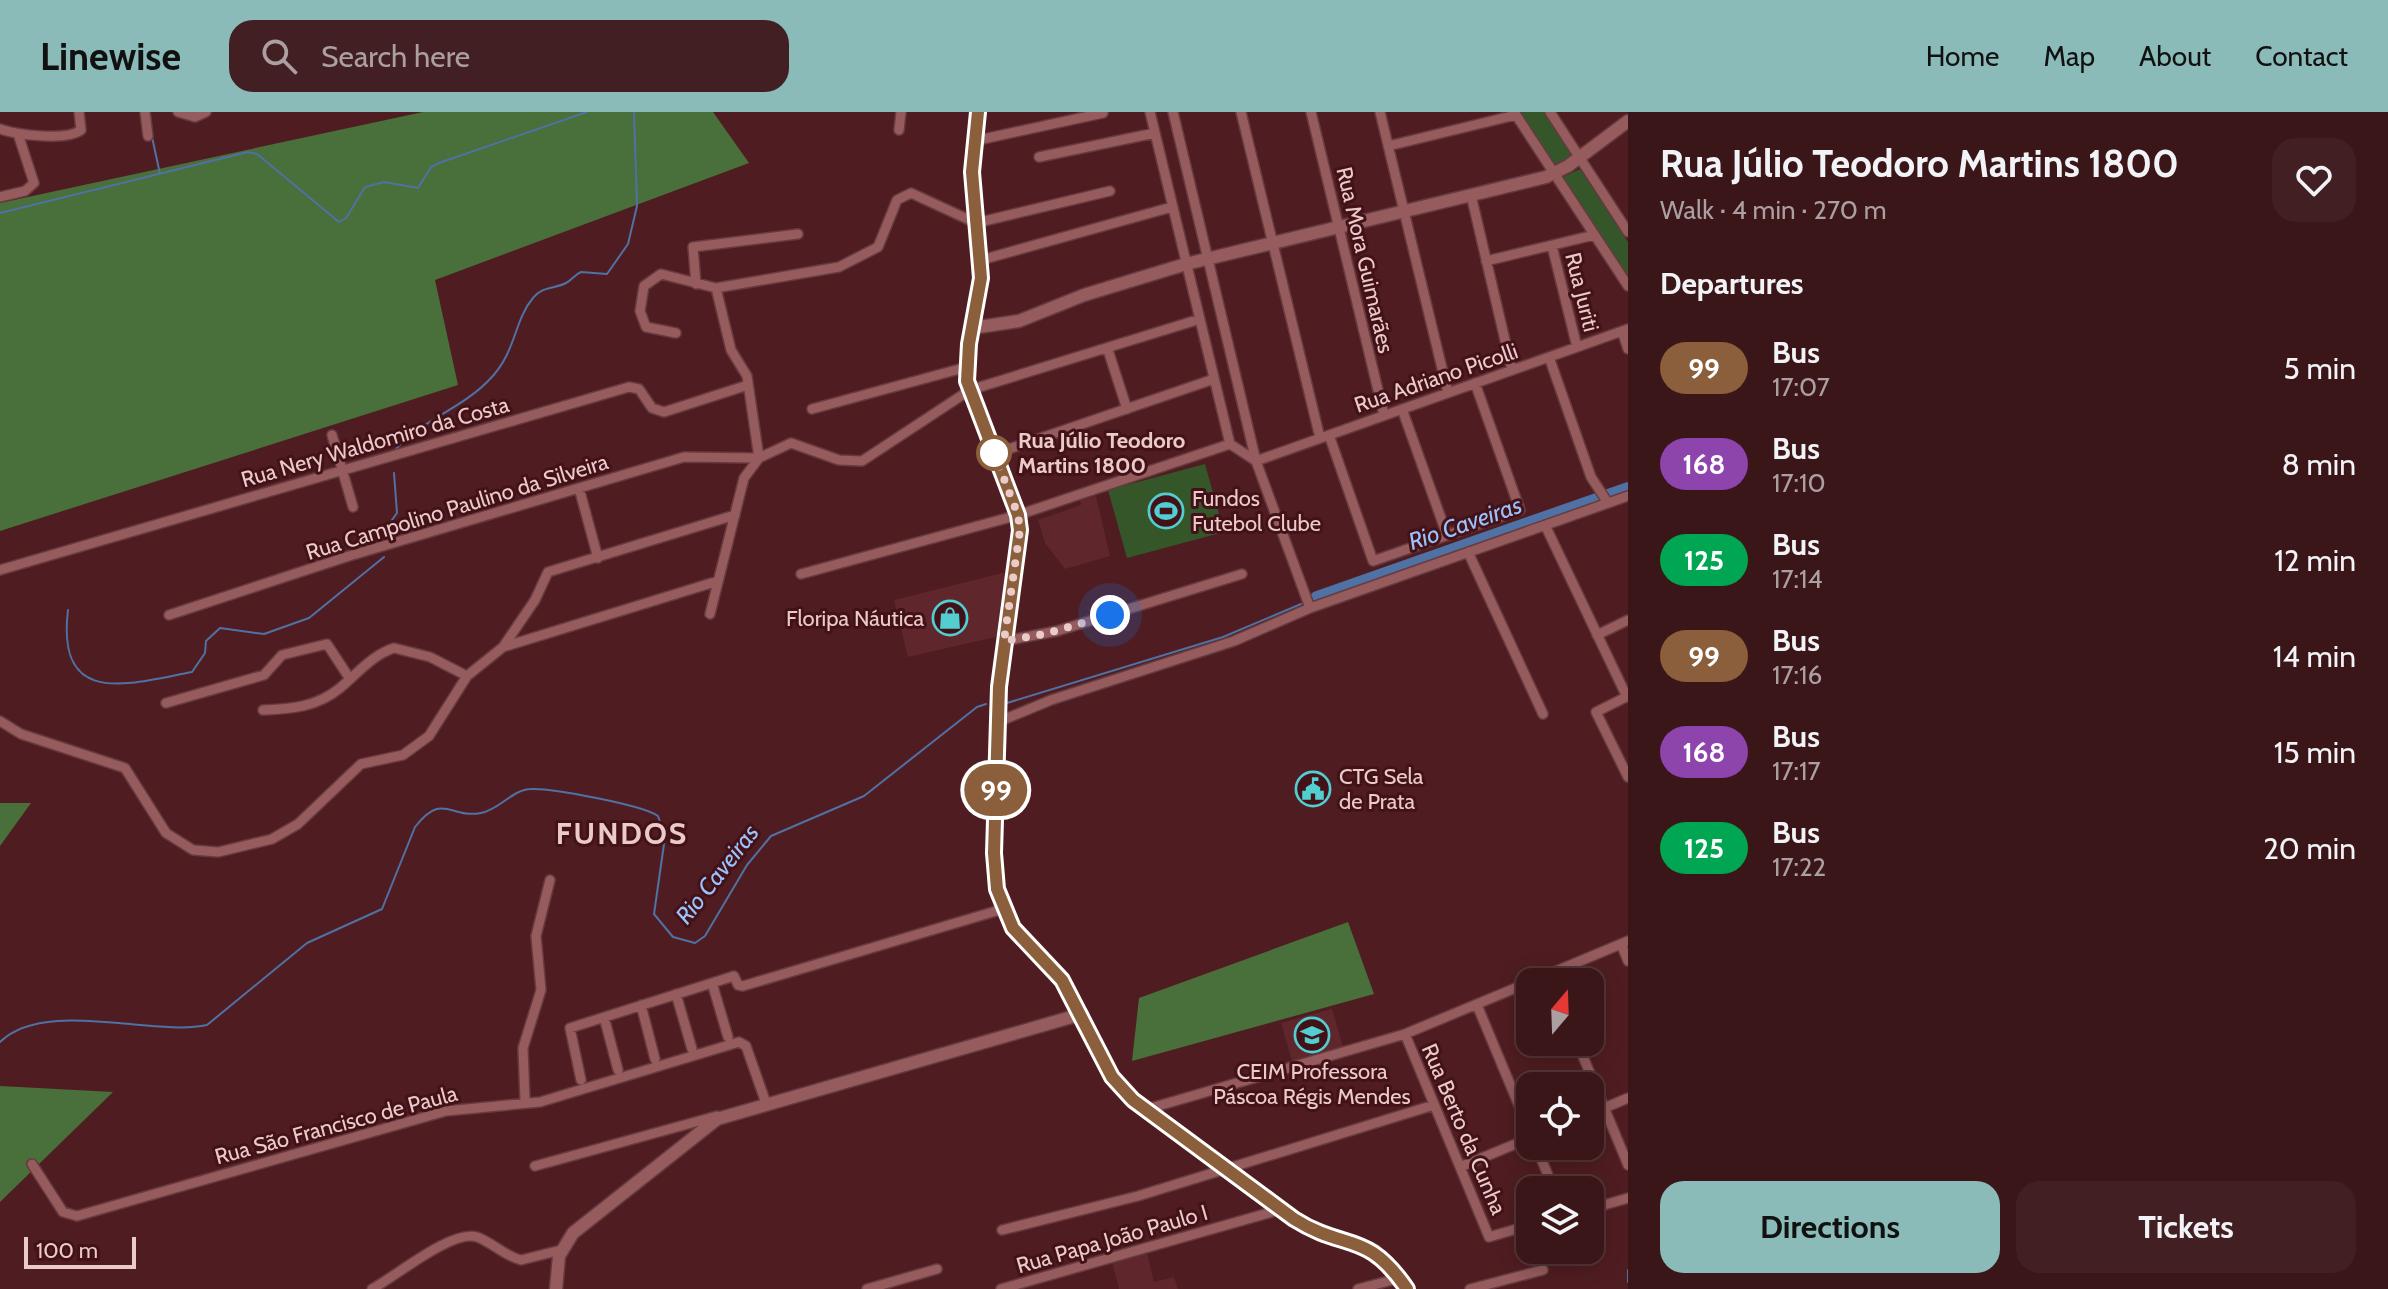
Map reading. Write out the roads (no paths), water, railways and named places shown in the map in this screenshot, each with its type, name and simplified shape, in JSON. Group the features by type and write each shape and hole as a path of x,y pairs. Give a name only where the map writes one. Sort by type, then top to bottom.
{"main road":[{"path":"978,112 974,141 976,223 981,260 967,367 970,390 1018,515 1019,543 1004,641 998,722 994,866 1003,909 1019,936 1062,980 1112,1077 1144,1110 1279,1210 1317,1232 1375,1251 1404,1283"},
{"path":"972,328 1019,321 1084,295 1186,264 1554,174 1628,121"},
{"path":"556,1289 561,1250 573,1233 621,1199 709,1124 728,1114 1082,1014"}],"street":[{"path":"0,129 18,134 79,133 82,127 79,112"},
{"path":"145,112 148,136"},
{"path":"181,114 195,117 206,112"},
{"path":"899,130 901,112"},
{"path":"1150,112 1230,444 1256,461"},
{"path":"1173,112 1256,461 1310,608"},
{"path":"1241,112 1324,436 1373,561 1520,510 1475,383"},
{"name":"Rua Mora Guimarães","path":"1311,112 1384,415"},
{"path":"1380,112 1448,393"},
{"path":"1550,112 1628,232"},
{"path":"974,141 1103,113"},
{"path":"1388,146 1515,114 1628,286"},
{"path":"1039,157 1155,133"},
{"path":"0,197 25,191 34,183 18,134"},
{"path":"676,333 644,326 640,311 644,286 665,274 716,288 831,269 867,256 882,241 894,205 905,194 916,193 976,223 1110,191"},
{"path":"1471,195 1512,370"},
{"path":"981,260 1172,207"},
{"path":"696,284 693,247 798,234"},
{"path":"1486,261 1594,235"},
{"name":"Rua Juriti","path":"1552,246 1577,347"},
{"path":"716,288 731,350 747,376 759,458"},
{"path":"710,614 747,473 759,458 791,443 839,460 862,461 970,390 1108,350 1200,319"},
{"path":"1625,330 1628,349"},
{"name":"Rua Adriano Picolli","path":"1256,461 1625,330"},
{"path":"1108,350 1127,409"},
{"path":"1549,357 1588,470 1605,499"},
{"path":"812,409 967,367"},
{"path":"994,454 1214,379"},
{"name":"Rua Nery Waldomiro da Costa","path":"0,570 629,387 639,389 652,408 664,412 748,385"},
{"path":"1402,409 1447,535"},
{"path":"332,435 353,507"},
{"path":"801,574 1018,515 1230,444"},
{"name":"Rua Campolino Paulino da Silveira","path":"169,615 349,556 690,456 759,458"},
{"path":"579,488 598,558"},
{"path":"998,722 1041,703 1234,641 1310,608 1545,525 1605,499 1628,496"},
{"path":"0,721 21,734 118,764 133,778 166,833 193,850 218,852 281,835 361,764 398,757 424,741 439,725 467,676 503,647 535,600 548,572 735,515"},
{"path":"1545,525 1627,697 1596,712 1627,778"},
{"path":"1468,552 1543,714"},
{"path":"1004,641 1057,631 1242,574"},
{"path":"503,647 718,581"},
{"path":"1597,635 1628,620"},
{"path":"166,703 264,675 282,655 327,644 350,679"},
{"path":"263,710 307,706 325,698 372,659 394,648 430,657 467,676"},
{"path":"525,1101 523,1048 541,990 536,936 550,880"},
{"path":"581,1080 570,1028 734,976 738,985 743,986 1003,909"},
{"path":"1572,968 1624,943 1628,961"},
{"path":"712,983 728,1037"},
{"path":"1144,1110 1405,1034 1516,988"},
{"path":"676,994 692,1049"},
{"path":"641,1005 655,1059"},
{"path":"1477,1005 1516,1098"},
{"path":"604,1017 618,1070"},
{"name":"Rua Berto da Cunha","path":"1405,1034 1489,1237 1516,1229"},
{"name":"Rua São Francisco de Paula","path":"32,1164 66,1215 77,1216 446,1111 525,1101 540,1102 739,1042 746,1046 766,1103"},
{"path":"1628,1098 1604,1108 1628,1165"},
{"path":"1002,1230 1223,1169 1434,1105"},
{"path":"535,1166 728,1114"},
{"path":"1460,1167 1516,1144"},
{"path":"1604,1205 1628,1198"},
{"name":"Rua Papa João Paulo I","path":"1001,1289 1279,1210"},
{"path":"372,1289 445,1243 465,1236 478,1238 521,1260 561,1250"},
{"path":"867,1289 937,1269"},
{"path":"1470,1289 1543,1270"},
{"path":"1358,1289 1404,1283"}],"waterway":[{"path":"0,213 248,152 257,154 339,222 346,218 365,187 384,182 418,188 431,167 439,163 587,112"},
{"path":"396,449 490,379 499,369 522,316 537,294 566,283 581,272 607,274 628,244 637,206 634,112"},
{"path":"152,137 160,174"},
{"path":"379,538 397,513 394,473"},
{"name":"Rio Caveiras","path":"1317,598 1628,489"},
{"path":"68,610 67,641 73,663 85,676 102,682 144,681 192,672 205,653 206,641 220,628 264,634 309,618 384,557"},
{"name":"Rio Caveiras","path":"1007,703 1223,637 1301,604"},
{"name":"Rio Caveiras","path":"0,1042 20,1029 44,1022 71,1020 158,1027 207,1025 307,943 382,909 415,827 433,810 440,808 481,813 531,789 596,798 658,816 665,837 654,914 673,937 695,943 705,936 747,865 771,836 864,796 977,707 986,704"},
{"path":"1628,1270 1628,1282"}],"place":[{"name":"Rua Júlio Teodoro Martins 1800","path":"994,453"},
{"name":"Fundos Futebol Clube","path":"1166,511"},
{"name":"Floripa Náutica","path":"950,618"},
{"name":"CTG Sela de Prata","path":"1313,789"},
{"name":"CEIM Professora Páscoa Régis Mendes","path":"1312,1035"}],"district":[{"name":"FUNDOS","path":"622,833"}]}
